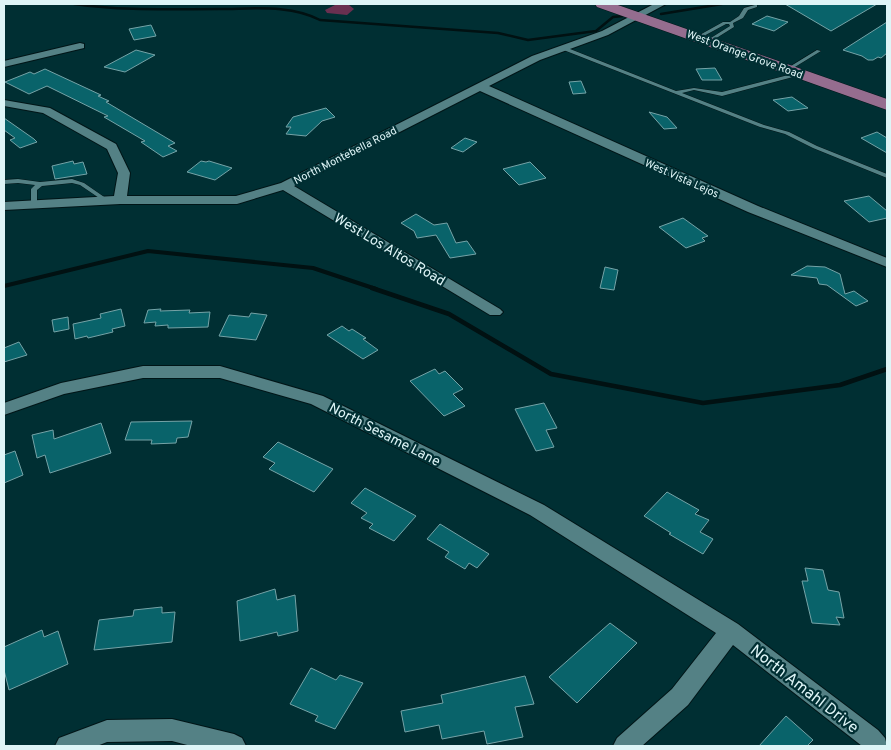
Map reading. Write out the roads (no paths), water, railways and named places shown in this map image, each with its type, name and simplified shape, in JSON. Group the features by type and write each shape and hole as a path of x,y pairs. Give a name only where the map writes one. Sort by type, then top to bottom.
{"main road":[{"name":"West Orange Grove Road","path":"602,4 887,105"}],"street":[{"name":"North Montebella Road","path":"4,206 120,200 237,200 285,186 536,58 605,32 661,4"},
{"path":"4,64 80,46"},
{"name":"West Vista Lejos","path":"479,86 753,209 887,263"},
{"path":"4,103 46,110 112,147 124,173 120,200"},
{"name":"West Los Altos Road","path":"285,186 495,312"},
{"name":"North Sesame Lane","path":"4,409 61,389 143,372 220,372 317,400 537,510 731,632"},
{"path":"625,746 680,697 731,632"},
{"name":"North Amahl Drive","path":"731,632 870,738 877,746"},
{"path":"67,746 106,732 172,730 234,746"}],"lane":[{"path":"703,39 725,24 731,23 746,10 754,6"},
{"path":"703,39 732,26 731,23"},
{"path":"563,48 762,126 788,133 823,150 887,176"},
{"path":"676,92 694,89 722,94 785,78 819,51"},
{"path":"4,182 18,181 40,184 72,181 82,184 107,201"},
{"path":"34,204 34,189 40,184"}],"waterway":[{"path":"74,4 128,9 284,9 320,20 498,33 528,40 596,31 613,17 623,16"},
{"path":"661,14 722,4"},
{"path":"4,286 148,251 313,268 376,289"},
{"path":"372,288 449,314 551,374 703,403 840,385 887,369"}]}
